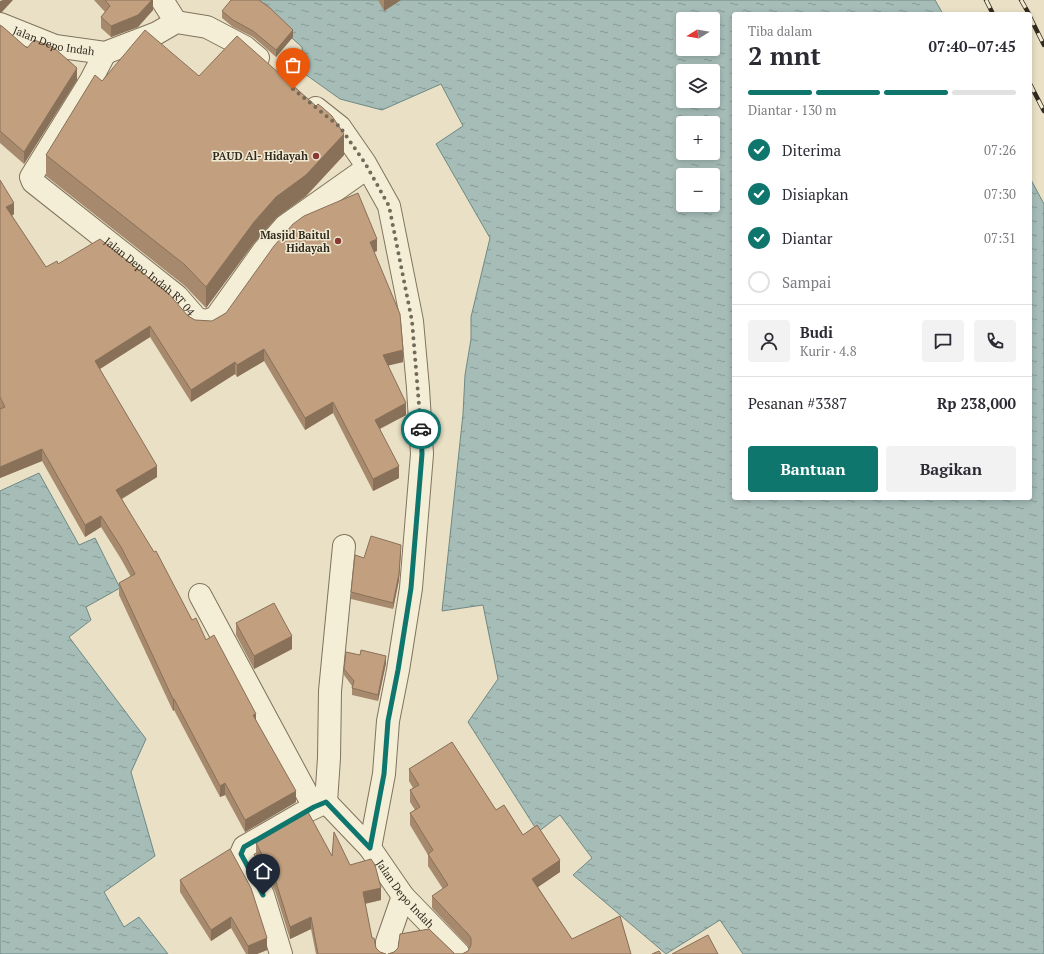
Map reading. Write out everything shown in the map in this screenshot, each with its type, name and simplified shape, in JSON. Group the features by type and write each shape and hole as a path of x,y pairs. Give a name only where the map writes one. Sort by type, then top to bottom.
{"street":[{"path":"162,0 176,22 207,27 245,47 274,73"},
{"name":"Jalan Depo Indah","path":"0,24 55,46 105,53 157,33 176,22"},
{"name":"Jalan Depo Indah RT 04","path":"105,53 91,80 31,176 33,182 177,296 197,319 207,321 216,317 264,250 285,226 367,168"},
{"name":"Jalan Depo Indah","path":"302,96 340,127 367,168 389,206 409,306 418,388 422,454 411,588 388,721 384,774 370,848 403,896 459,954"},
{"path":"320,805 329,758 330,691 344,546"},
{"path":"200,595 320,805 370,848"},
{"path":"281,954 263,895 241,854 241,850 320,805"},
{"path":"387,954 387,942 403,896"}],"water":[{"path":"249,0 935,0 942,12 732,12 732,500 1032,500 1032,182 1044,204 1044,954 743,954 720,920 666,954 573,875 592,858 560,815 538,832 468,722 498,679 483,605 442,611 463,414 465,375 471,339 471,317 490,238 436,144 463,126 441,84 382,110 340,99 305,74 302,47"},
{"path":"39,473 79,545 95,538 120,588 86,607 91,620 69,637 146,739 131,772 155,856 104,892 124,927 139,917 168,954 0,954 0,491"}],"building":[{"path":"105,0 152,0 138,15 111,26 101,17 110,6"},
{"path":"231,0 259,0 270,8 293,30 276,50 253,31 233,20 222,11"},
{"path":"0,25 27,48 34,40 53,47 77,68 24,152 0,131"},
{"path":"145,30 199,76 237,36 316,106 318,104 332,116 344,134 306,175 276,197 254,222 206,287 185,265 46,155 95,75 102,81"},
{"path":"0,180 14,203 6,207 46,267 57,261 58,264 100,239 168,293 188,316 195,320 212,321 226,313 274,246 293,224 304,216 358,193 377,239 370,242 400,314 403,350 383,355 406,403 375,420 399,466 373,479 333,402 305,418 264,349 237,365 235,362 191,390 150,326 95,361 157,466 116,490 154,552 156,551 192,620 196,618 206,640 214,635 256,714 253,715 296,791 245,820 225,783 220,786 173,699 119,583 135,574 121,547 101,516 85,525 42,449 0,467 0,409 5,407 0,397"},
{"path":"371,536 401,545 399,574 393,603 351,592 355,555 364,558"},
{"path":"274,603 292,636 254,656 236,623"},
{"path":"361,650 386,656 378,695 352,688 354,681 344,669 346,652 360,655"},
{"path":"452,742 496,810 504,805 523,835 537,825 560,860 532,879 572,939 620,916 631,954 462,954 468,951 471,945 471,938 432,896 448,885 428,854 433,850 410,813 420,807 410,790 419,785 409,769"},
{"path":"308,812 332,856 334,832 350,865 371,859 375,865 381,888 363,892 372,938 374,938 376,948 380,952 386,954 318,954 311,917 290,927 275,879 256,843"},
{"path":"230,849 251,888 267,938 248,946 231,917 211,930 180,880"},
{"path":"429,929 455,954 388,954 394,952 398,948 400,934"},
{"path":"708,935 718,954 672,954"},
{"path":"659,951 661,954 652,954"}],"railway":[{"path":"986,0 992,12"},
{"path":"1021,0 1028,12"},
{"path":"1032,21 1044,45"},
{"path":"1032,88 1044,111"}],"way so far":[{"path":"293,89 340,127 365,163 389,206 412,321 421,429"}],"place":[{"name":"PAUD Al- Hidayah","path":"316,156"},
{"name":"Masjid Baitul Hidayah","path":"338,241"}],"route":[{"path":"263,895 241,854 241,850 314,807 326,802 370,848 384,774 388,721 411,588 422,454 421,429"}]}
